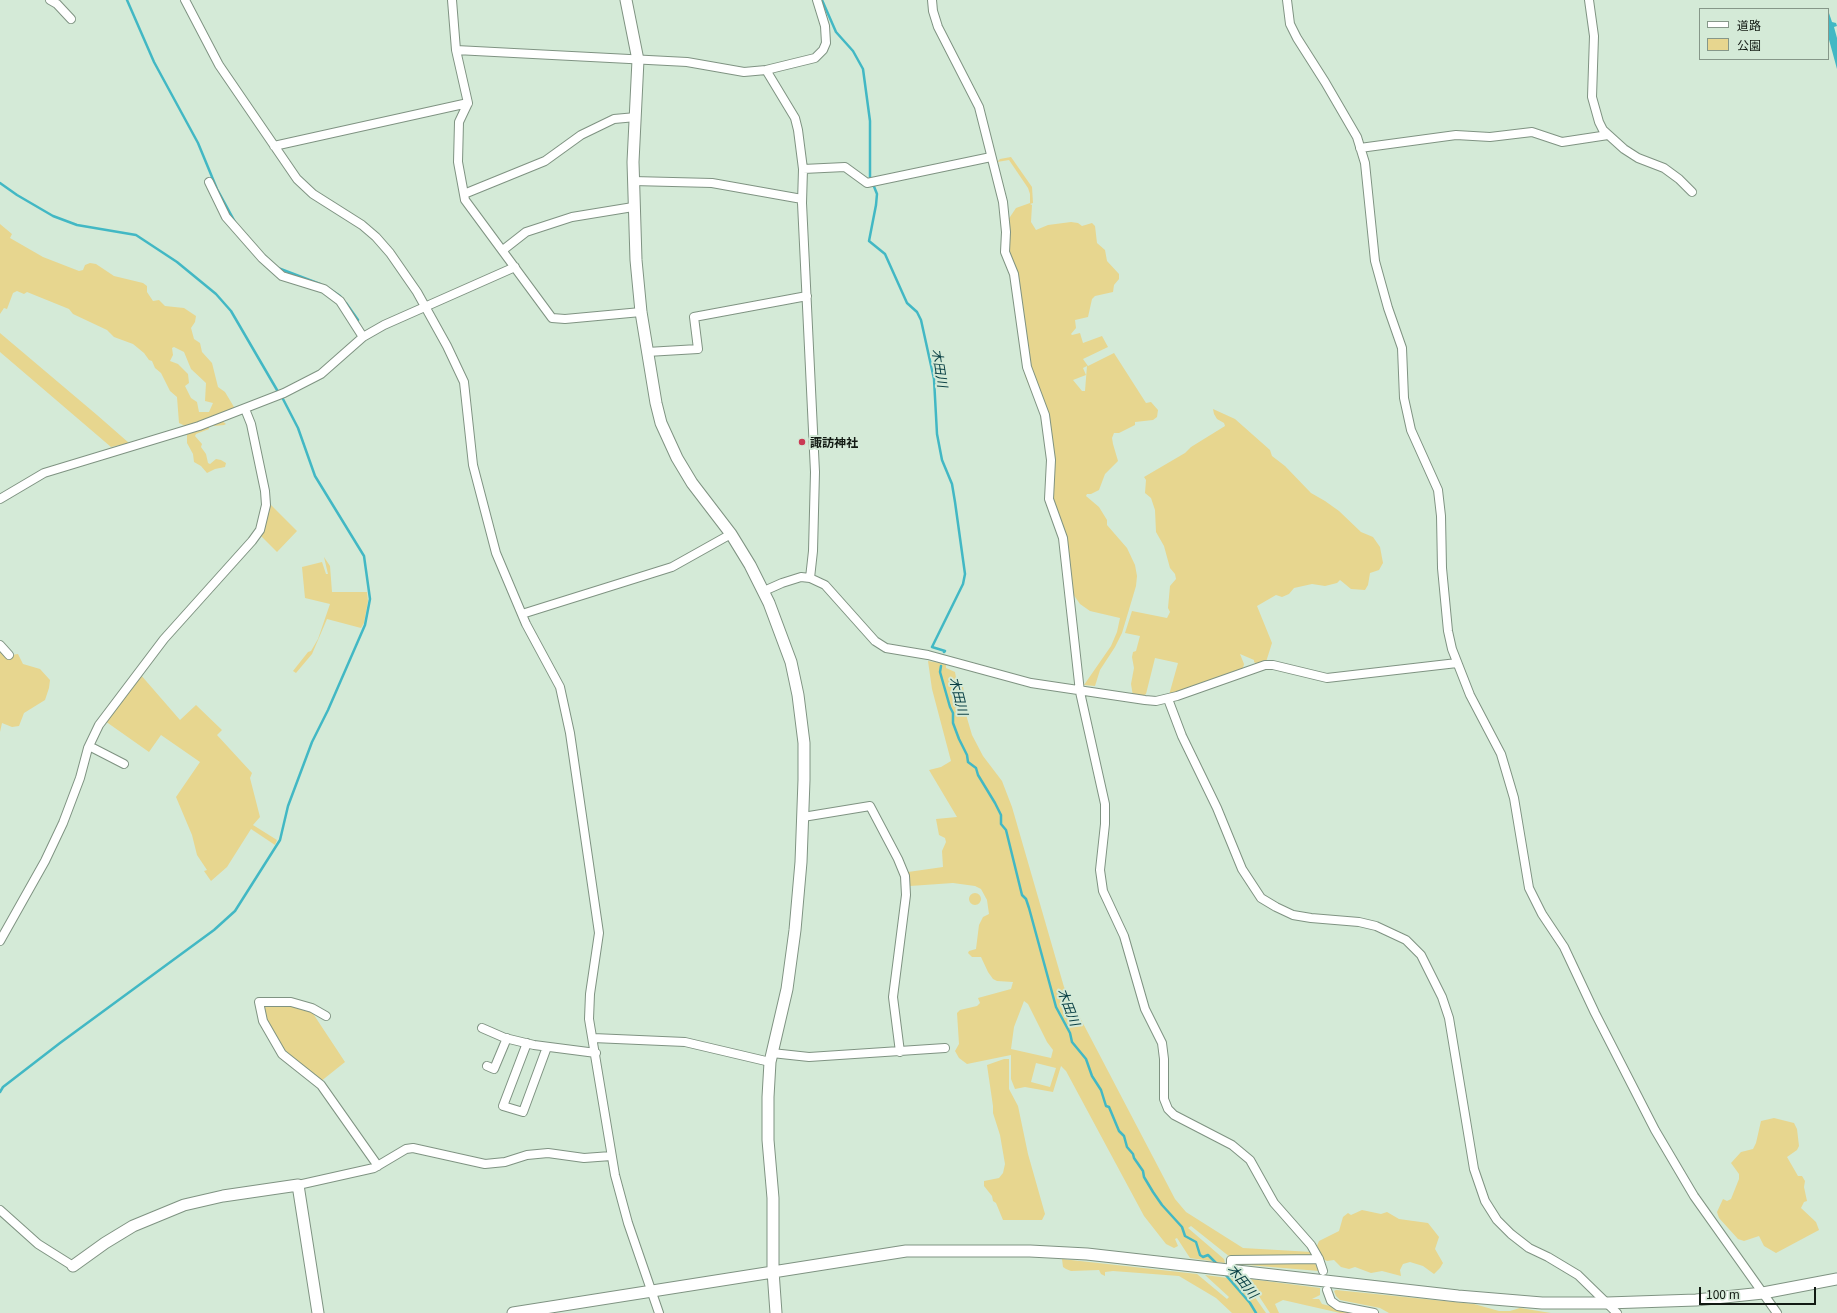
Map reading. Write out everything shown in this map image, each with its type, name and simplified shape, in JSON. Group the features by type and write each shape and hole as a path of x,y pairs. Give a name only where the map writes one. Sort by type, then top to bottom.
{"street":[{"path":"50,0 57,4 70,19"},
{"path":"185,0 219,65 297,179 313,194 362,225 376,237 395,261 424,306 454,359 464,382 473,465 496,553 526,624 558,681 570,733 599,933 590,994 589,1019 596,1053 611,1156 628,1223 659,1313"},
{"path":"452,0 456,50 468,103 459,122 458,154 458,162 465,200 516,267 546,312 552,318 557,320 641,312"},
{"path":"626,0 638,60 633,181 636,260 641,312 656,403 668,439 692,483 731,534 764,591 788,656 798,695 804,744 803,817 794,935 787,989 771,1057 768,1132 773,1198 773,1270 776,1313"},
{"path":"456,50 506,51 687,62 744,72 766,70 815,58 823,50 826,43 825,26 817,0"},
{"path":"932,0 933,11 938,27 978,108 1004,202 1006,232 1005,252 1014,274 1027,367 1045,415 1051,460 1049,499 1063,538 1080,692 1105,804 1106,824 1100,870 1103,891 1124,936 1145,1009 1162,1043 1164,1059 1165,1105 1174,1115 1198,1126 1242,1152 1255,1168 1274,1203 1311,1245 1319,1259 1323,1271"},
{"path":"1287,0 1290,24 1297,38 1333,95 1356,137 1365,163 1374,261 1402,348 1404,398 1411,430 1438,490 1441,516 1442,568 1448,631 1457,664 1470,694 1501,754 1514,798 1525,874 1529,888 1542,914 1564,948 1595,1013 1655,1130 1694,1196 1777,1313"},
{"path":"1589,0 1594,36 1592,97 1599,122 1608,135 1624,149 1638,158 1664,168 1679,178 1692,192"},
{"path":"766,70 795,118 798,130 802,169 806,296 815,472 813,551 810,578"},
{"path":"274,146 468,103"},
{"path":"464,194 545,162 581,135 614,119 636,118"},
{"path":"1360,148 1448,135 1490,138 1532,132 1562,142 1608,135"},
{"path":"802,169 845,167 867,183 991,157"},
{"path":"633,181 712,183 802,199"},
{"path":"209,182 226,217 262,258 282,276 324,289 330,293 340,301 364,337"},
{"path":"503,250 526,232 572,217 634,207"},
{"path":"0,499 44,473 185,430 245,409 310,381 364,337 384,325 424,306 516,267"},
{"path":"647,352 698,349 694,317 806,296"},
{"path":"0,941 45,861 60,830 76,791 95,731 109,710 164,639 252,541 260,530 266,505 265,492 251,424 245,409"},
{"path":"522,614 672,567 731,534"},
{"path":"764,591 801,577 810,578 825,585 875,641 886,648 928,655 1031,683 1080,692 1145,700 1168,699 1265,665 1273,665 1327,678 1457,664"},
{"path":"0,645 8,655"},
{"path":"1168,699 1182,736 1217,808 1242,869 1253,889 1261,898 1276,907 1293,914 1311,918 1359,922 1376,926 1406,940 1421,955 1442,997 1449,1018 1474,1169 1486,1201 1497,1220 1511,1234 1529,1248 1548,1257 1578,1275 1617,1313"},
{"path":"89,746 124,764"},
{"path":"803,817 870,806 898,859 905,876 906,895 892,997 900,1052"},
{"path":"326,1016 312,1008 291,1002 259,1002 263,1021 282,1054 321,1085 378,1166"},
{"path":"482,1028 507,1038 527,1043 596,1053"},
{"path":"486,1066 494,1069 507,1038"},
{"path":"593,1038 685,1042 771,1057 810,1057 945,1048"},
{"path":"527,1043 503,1106 523,1112 547,1047"},
{"path":"0,1210 38,1244 73,1266 105,1243 133,1226 184,1205 222,1196 342,1177 378,1166 406,1149 413,1148 485,1164 505,1162 528,1155 548,1153 584,1158 611,1156"},
{"path":"298,1185 318,1313"},
{"path":"513,1313 773,1270 906,1251 1030,1251 1087,1254 1458,1296 1542,1303 1607,1303 1696,1300 1763,1292 1837,1279"},
{"path":"1231,1270 1231,1260 1319,1259"},
{"path":"1327,1290 1331,1301 1338,1306 1374,1313"}],"green space":[{"path":"1011,157 1032,187 1033,203 1030,204 1032,205 1031,222 1036,230 1048,225 1071,222 1078,223 1082,226 1092,223 1095,226 1097,243 1105,250 1107,261 1119,274 1119,279 1114,285 1113,292 1095,296 1092,299 1088,317 1075,320 1076,328 1071,334 1080,333 1083,343 1102,336 1108,347 1083,359 1088,366 1114,353 1146,403 1151,402 1158,410 1157,417 1153,420 1135,422 1135,425 1119,433 1114,433 1112,438 1118,461 1105,474 1099,490 1091,494 1087,494 1086,496 1099,507 1107,520 1107,525 1127,548 1135,565 1137,576 1136,586 1122,633 1100,670 1095,686 1084,685 1111,646 1117,632 1120,618 1090,611 1080,604 1073,594 1065,531 1055,510 1046,506 1047,458 1041,421 1042,417 1025,376 1021,358 1009,256 1008,220 1016,208 1030,203 1030,194 1028,188 1009,160 997,162 1000,159","holes":["1087,366 1085,391 1082,391 1073,380 1086,375 1083,368"]},
{"path":"0,224 12,234 10,238 43,257 79,271 83,270 85,265 90,263 96,264 114,276 143,283 147,286 147,292 153,301 159,300 165,306 184,308 196,316 195,322 191,328 194,339 200,343 202,352 212,363 218,387 225,392 234,407 233,412 221,420 226,424 214,426 212,423 208,424 209,429 196,434 195,436 202,444 201,447 206,454 208,463 210,464 216,459 221,460 226,463 225,467 215,469 207,473 201,466 194,462 193,454 187,443 187,427 179,423 177,397 170,391 161,373 155,368 152,361 149,360 144,353 133,344 114,337 107,330 73,314 69,309 27,292 24,294 17,291 13,293 7,309 4,308 0,314","holes":["174,347 184,352 191,369 206,383 205,401 213,403 209,412 199,412 197,402 191,398 185,386 189,383 188,374 178,364 170,361 173,355 172,348"]},
{"path":"0,333 129,443 111,447 0,352"},
{"path":"1213,409 1235,419 1270,450 1272,456 1285,466 1311,493 1339,511 1361,532 1373,537 1380,547 1383,563 1379,570 1370,573 1368,585 1365,590 1351,589 1340,580 1337,583 1325,586 1312,584 1294,588 1289,594 1282,597 1276,595 1257,606 1272,643 1266,662 1257,664 1254,660 1240,654 1244,664 1243,668 1169,695 1178,663 1155,658 1146,694 1141,697 1133,696 1131,684 1134,668 1132,657 1133,652 1136,651 1140,636 1125,633 1132,611 1167,618 1170,612 1168,608 1170,586 1176,579 1175,574 1170,568 1164,546 1156,532 1155,510 1151,498 1145,493 1146,480 1144,477 1185,453 1191,447 1225,426 1224,423 1217,419"},
{"path":"270,504 297,531 277,552 260,535"},
{"path":"324,557 330,566 332,592 367,592 368,601 364,623 361,628 327,619 312,654 296,673 293,671 308,652 311,651 318,639 330,604 305,598 302,567 322,562 326,574 328,574"},
{"path":"0,650 11,655 18,654 23,664 40,669 50,680 45,700 24,713 19,726 12,727 2,723 0,732"},
{"path":"928,661 946,664 946,668 955,672 957,683 963,686 967,718 972,735 983,756 1002,781 1012,807 1064,987 1175,1199 1186,1212 1243,1248 1312,1252 1314,1256 1230,1257 1191,1226 1188,1228 1224,1259 1225,1263 1190,1258 1177,1238 1175,1239 1178,1246 1174,1248 1166,1244 1144,1216 1066,1071 1061,1066 1053,1092 1025,1087 1015,1089 1011,1079 1011,1055 967,1064 959,1058 955,1051 959,1044 957,1013 960,1010 977,1006 980,1003 978,998 1011,989 1013,982 997,981 993,979 981,957 972,957 968,953 969,951 976,949 979,925 983,917 989,914 987,900 981,889 975,886 953,883 910,886 908,872 943,867 942,851 946,842 945,838 939,835 936,819 957,817 929,770 941,767 951,761 932,689","holes":["1024,1001 1028,1004 1047,1042 1053,1050 1051,1058 1011,1049 1014,1027","1036,1063 1056,1068 1050,1087 1031,1082"]},
{"path":"140,674 180,720 196,705 222,730 217,735 252,773 250,778 260,817 253,825 277,840 275,845 251,829 227,867 211,881 204,871 207,870 197,855 192,835 176,797 200,762 161,735 149,752 105,721"},
{"path":"975,893 979,895 981,899 979,903 975,905 971,903 969,899 971,895"},
{"path":"264,1004 292,1004 312,1012 345,1062 320,1082 285,1050 274,1035 267,1022"},
{"path":"1004,1059 1009,1059 1009,1089 1018,1106 1028,1154 1045,1214 1042,1220 1003,1220 996,1203 993,1201 992,1196 984,1186 984,1181 999,1178 1003,1173 1005,1164 1000,1135 993,1113 987,1065"},
{"path":"1774,1118 1794,1123 1797,1129 1799,1146 1797,1150 1787,1157 1798,1176 1802,1176 1805,1181 1804,1187 1807,1201 1804,1202 1801,1208 1816,1222 1819,1230 1776,1253 1764,1246 1759,1236 1744,1241 1738,1239 1719,1218 1717,1212 1723,1199 1727,1201 1731,1199 1739,1179 1739,1174 1731,1163 1741,1152 1753,1149 1756,1143 1761,1121"},
{"path":"1362,1210 1381,1214 1387,1212 1399,1219 1428,1223 1439,1237 1435,1249 1443,1263 1440,1268 1434,1274 1423,1266 1410,1262 1403,1264 1400,1270 1401,1276 1382,1271 1371,1273 1355,1267 1349,1269 1341,1267 1334,1260 1327,1261 1323,1259 1317,1246 1319,1241 1339,1231 1343,1217 1348,1213 1351,1215"},
{"path":"1062,1259 1197,1274 1227,1299 1229,1297 1205,1275 1243,1280 1266,1313 1232,1313 1216,1298 1179,1276 1113,1271 1105,1272 1105,1276 1101,1274 1099,1270 1071,1271 1063,1267"},
{"path":"1236,1262 1314,1262 1319,1271 1236,1264"},
{"path":"1250,1279 1320,1288 1320,1295 1312,1299 1319,1299 1322,1304 1358,1313 1340,1313 1283,1300 1275,1304 1279,1313 1270,1313 1249,1281"},
{"path":"1334,1291 1474,1304 1499,1311 1510,1311 1520,1308 1551,1313 1389,1313 1380,1308 1340,1300"}],"water":[{"path":"1829,13 1832,22 1836,23 1837,26 1834,27 1837,38 1837,69 1829,40"}],"waterway":[{"path":"127,0 154,62 198,143 217,189 235,222"},
{"name":"木田川","path":"822,0 836,32 853,51 863,69 870,121 870,177"},
{"path":"0,183 17,195 53,216 77,225 136,235 177,262 216,294 231,311 277,390"},
{"name":"木田川","path":"873,184 877,194 869,241 885,254 907,303 917,312 921,320 934,379 937,434 942,460 952,484 955,502 965,574 963,584 932,647 945,651 944,652"},
{"path":"278,268 320,284"},
{"path":"331,290 340,296"},
{"path":"346,303 358,320"},
{"path":"0,1092 3,1087 60,1043 214,930 235,911 280,840 288,806 312,742 328,710 365,625 370,599 364,556 315,476 298,428 283,399"},
{"name":"木田川","path":"941,666 940,672 953,713 953,723 967,755 968,762 976,768 978,775 1001,815 1001,824 1006,830 1022,895 1026,899 1029,908 1056,1007 1070,1033 1072,1042 1086,1059 1092,1076 1101,1090 1106,1106 1109,1107 1119,1131 1124,1136 1127,1147 1143,1171 1144,1177 1153,1192 1162,1205 1182,1227 1185,1236 1196,1242 1200,1255 1203,1257 1208,1255 1217,1264"},
{"name":"木田川","path":"1224,1273 1250,1303 1256,1313"}],"place":[{"name":"諏訪神社","path":"802,442"}]}
